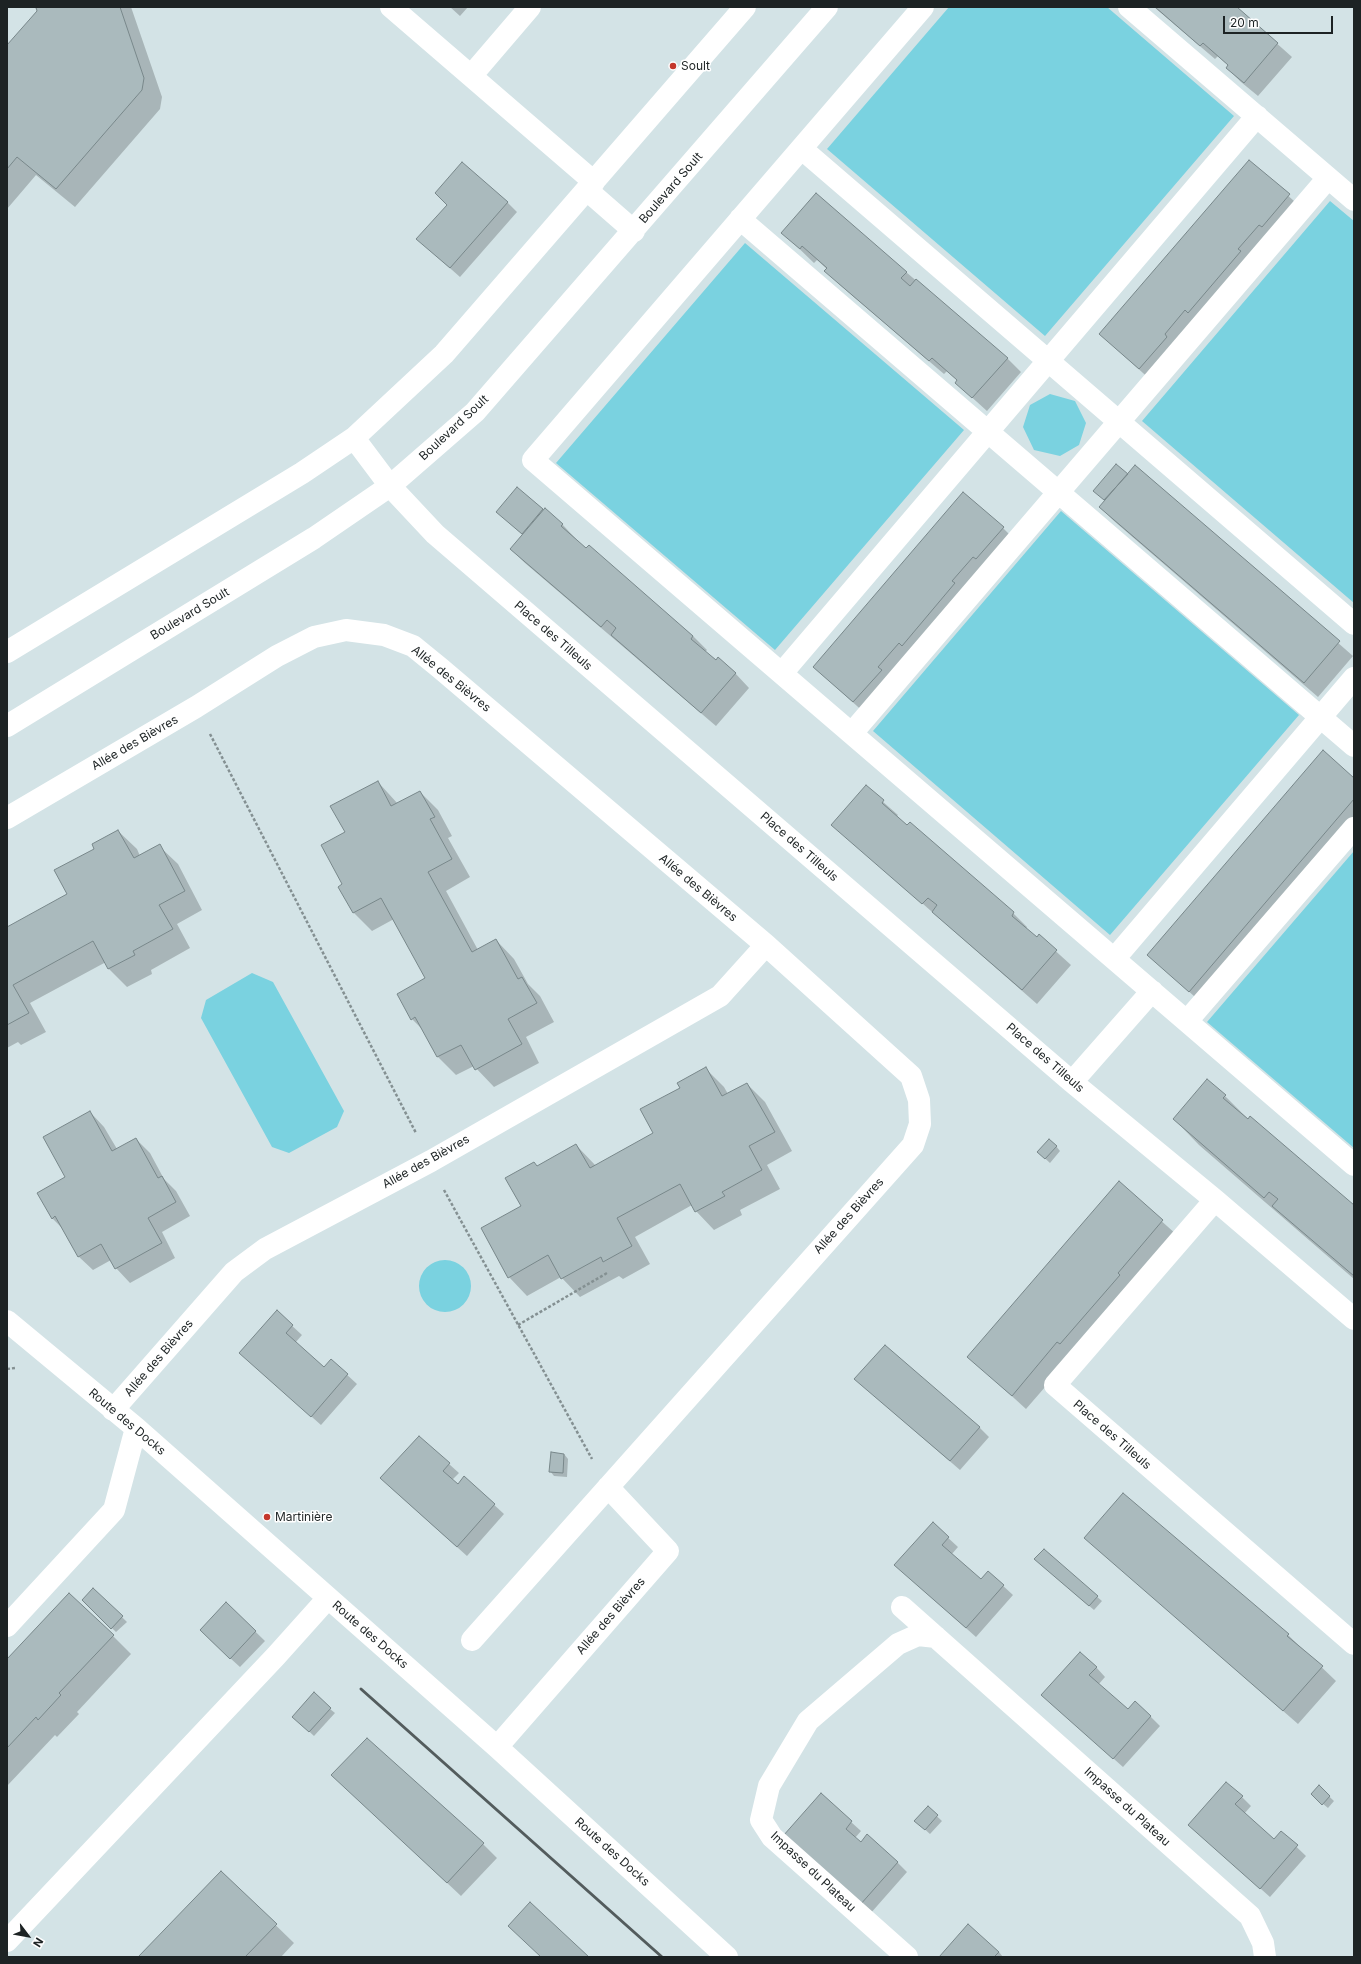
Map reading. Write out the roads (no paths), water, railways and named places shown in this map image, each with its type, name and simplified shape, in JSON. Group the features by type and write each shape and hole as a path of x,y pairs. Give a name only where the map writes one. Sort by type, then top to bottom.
{"street":[{"path":"391,7 471,76 591,186 634,231"},
{"path":"471,76 530,7"},
{"path":"7,652 302,473 354,438 444,354 745,7"},
{"name":"Boulevard Soult","path":"7,726 314,538 390,486 475,412 634,231 827,7"},
{"path":"923,7 533,460 1115,958 1354,1165"},
{"path":"1129,7 1354,200"},
{"path":"782,673 1257,116"},
{"path":"802,149 1354,624"},
{"path":"852,733 1328,178"},
{"path":"740,219 1354,746"},
{"name":"Place des Tilleuls","path":"354,438 390,486 435,534 1072,1082 1215,1200 1354,1319"},
{"name":"Allée des Bièvres","path":"7,818 196,707 277,656 314,637 346,630 384,635 413,646 766,945 911,1076 919,1100 920,1124 912,1145 472,1640"},
{"path":"1115,958 1354,678"},
{"path":"1187,1021 1354,828"},
{"name":"Allée des Bièvres","path":"113,1410 234,1272 265,1249 431,1161 720,996 766,945"},
{"path":"1072,1082 1152,991"},
{"name":"Place des Tilleuls","path":"1215,1200 1055,1385 1354,1644"},
{"name":"Route des Docks","path":"7,1321 136,1428 497,1747 727,1957"},
{"path":"7,1626 114,1510 136,1428"},
{"name":"Allée des Bièvres","path":"497,1747 668,1551 608,1487"},
{"path":"7,1941 328,1598"},
{"name":"Impasse du Plateau","path":"902,1607 1250,1916 1263,1943 1265,1957"},
{"name":"Impasse du Plateau","path":"907,1957 772,1837 762,1820 769,1786 808,1721 898,1644 918,1635 936,1637"}],"railway":[{"path":"361,1689 662,1957"}],"place":[{"name":"Soult","path":"673,66"},
{"name":"Martinière","path":"267,1517"}]}
